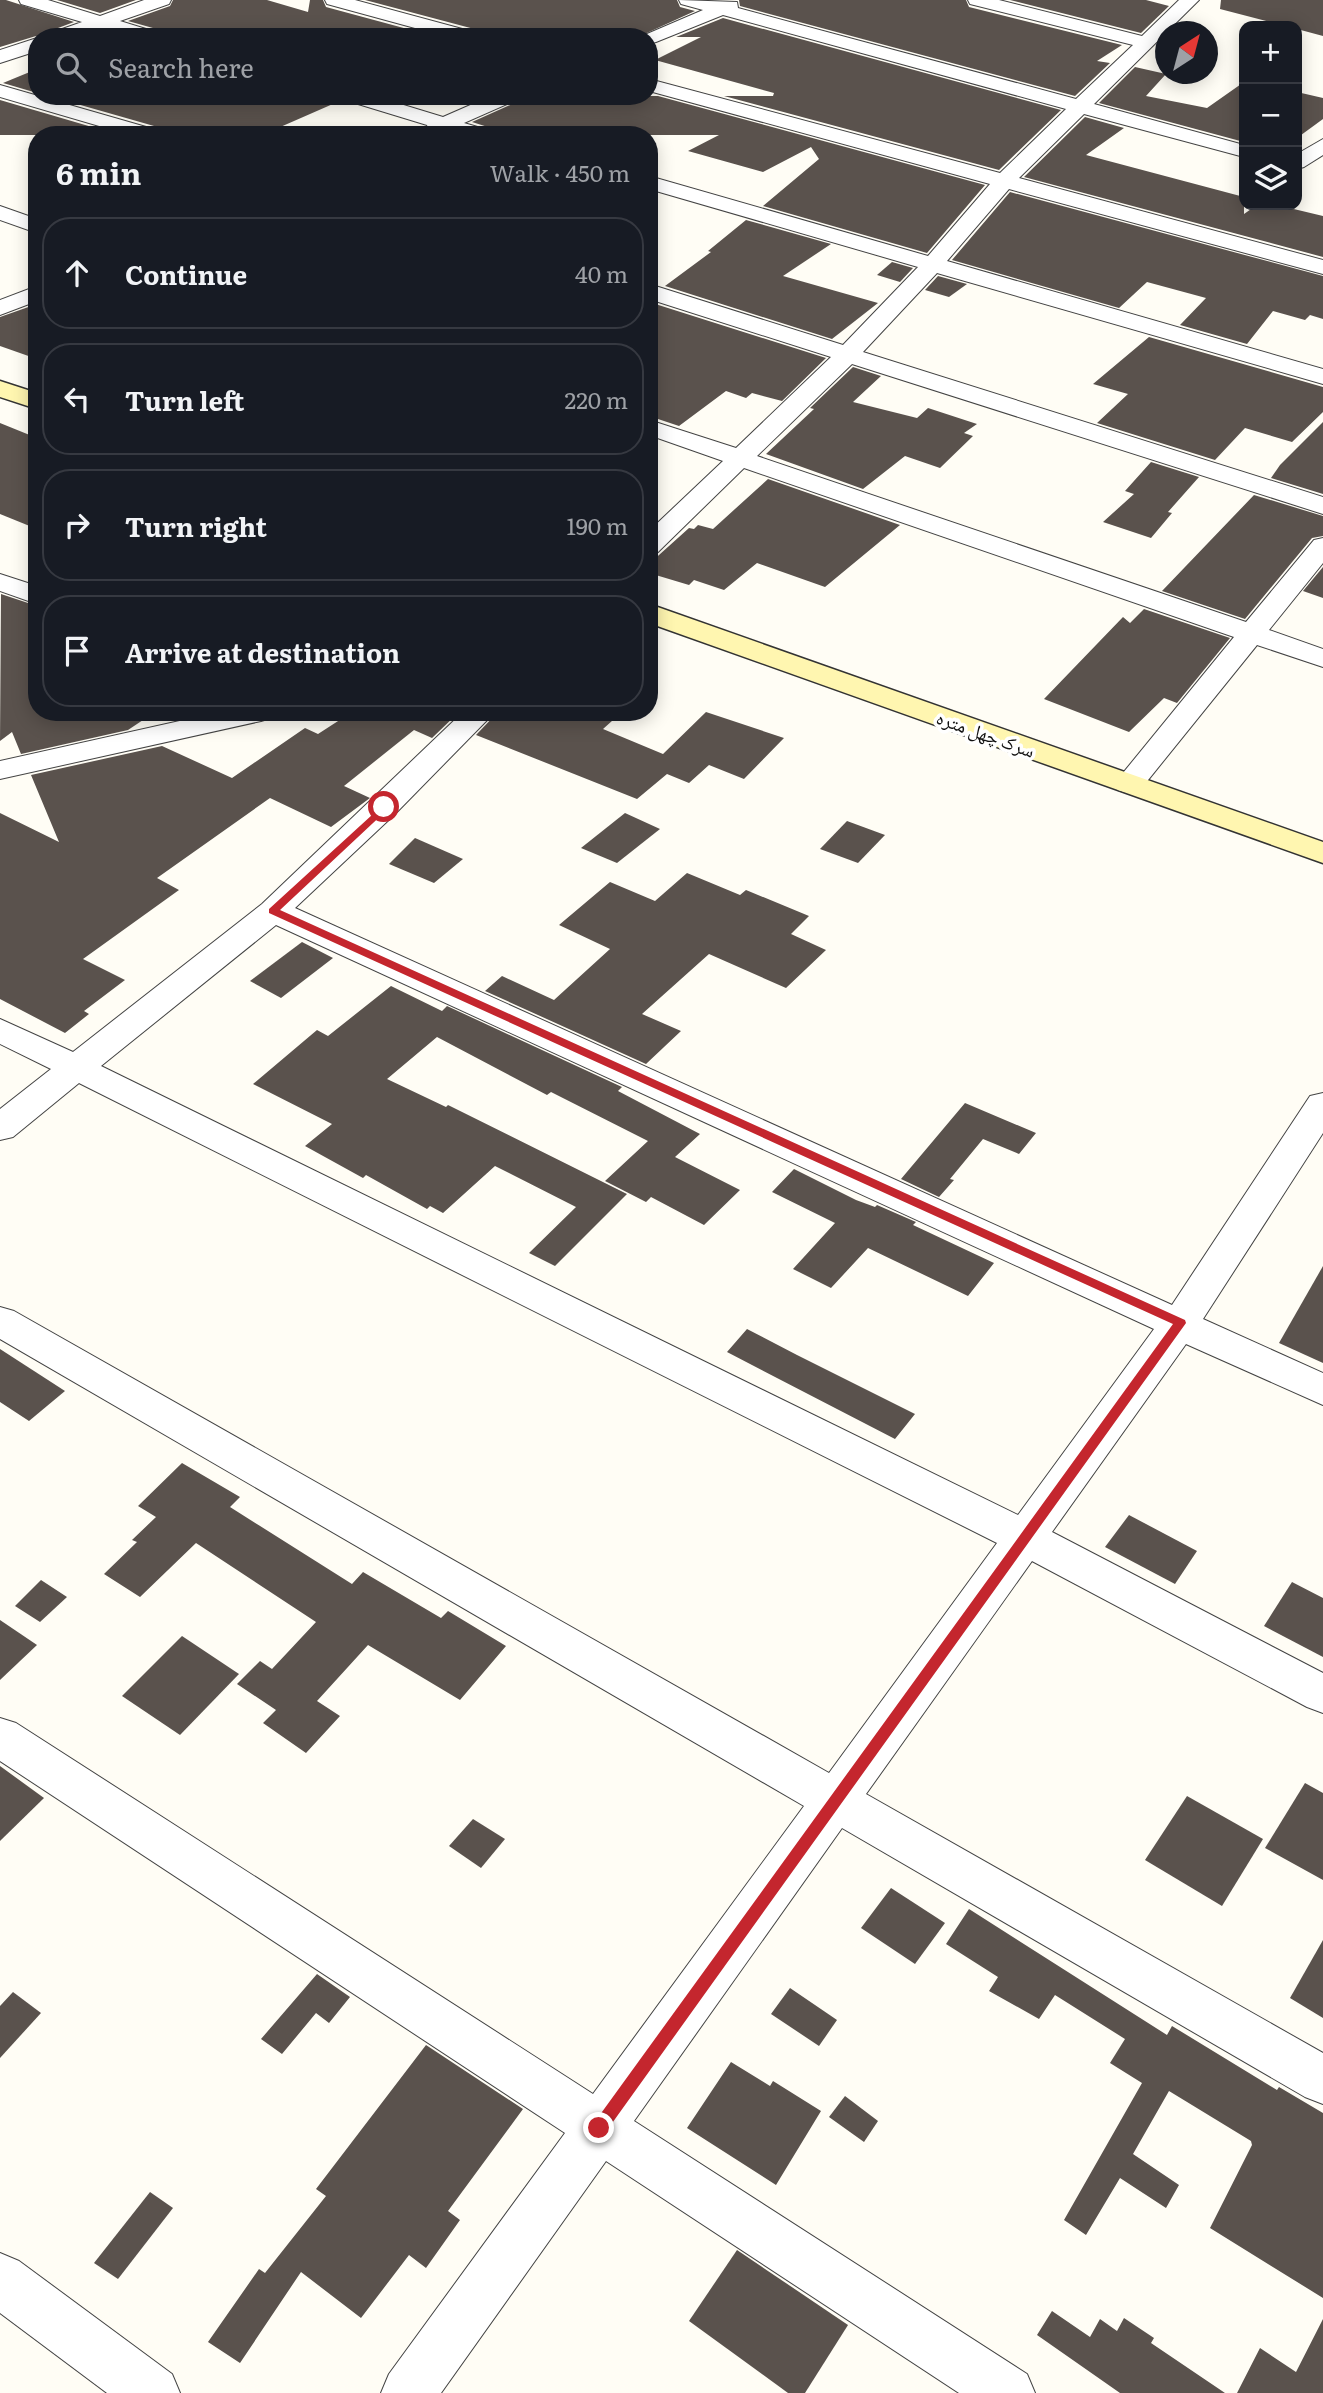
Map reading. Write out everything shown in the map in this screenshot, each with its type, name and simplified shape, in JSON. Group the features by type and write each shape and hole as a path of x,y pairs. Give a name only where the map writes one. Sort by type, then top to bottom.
{"street":[{"path":"28,0 121,28"},
{"path":"84,28 162,0"},
{"path":"334,0 437,28"},
{"path":"688,0 1239,150"},
{"path":"658,34 744,0"},
{"path":"977,0 1148,43"},
{"path":"658,537 846,356 934,263 1005,180 1079,105 1191,0"},
{"path":"0,57 28,47"},
{"path":"658,87 1323,267"},
{"path":"0,91 28,99"},
{"path":"49,105 122,126"},
{"path":"382,105 452,126"},
{"path":"440,126 488,105"},
{"path":"1302,160 1323,145"},
{"path":"1302,166 1323,173"},
{"path":"658,185 1323,377"},
{"path":"0,214 28,223"},
{"path":"658,294 1323,506"},
{"path":"0,308 28,297"},
{"path":"0,389 28,398"},
{"path":"658,430 1323,657"},
{"path":"1129,784 1323,546"},
{"path":"0,582 28,593"},
{"name":"سرک چهل متره","path":"658,616 1323,853"},
{"path":"0,770 220,721"},
{"path":"0,1128 78,1069 273,911 471,721"},
{"path":"273,911 1323,1390"},
{"path":"0,1030 1025,1538 1323,1694"},
{"path":"408,2393 1180,1323 1323,1106"},
{"path":"0,1321 1323,2080"},
{"path":"0,1737 1008,2393"},
{"path":"0,2280 153,2393"}],"building":[{"path":"0,0 74,22 58,28 28,28 28,38 0,47"},
{"path":"57,0 136,0 100,13"},
{"path":"173,0 267,0 308,12 310,0 323,0 326,7 404,28 153,28 128,21 170,6"},
{"path":"365,0 677,0 680,7 695,11 658,28 470,28"},
{"path":"739,0 966,0 969,7 1122,45 1097,61 1110,63 1075,96 740,6"},
{"path":"1010,0 1146,0 1169,6 1141,33"},
{"path":"1221,0 1323,0 1323,36 1302,30 1302,21 1266,21 1220,9"},
{"path":"723,18 1061,110 999,170 724,96 773,96 774,93 658,61 701,37 676,37"},
{"path":"1135,67 1155,72 1157,84 1146,96 1207,108 1239,86 1239,141 1099,103"},
{"path":"28,73 28,90 3,83"},
{"path":"1302,93 1323,98 1323,119 1302,134"},
{"path":"658,96 985,185 927,253 763,206 819,159 811,147 763,172 688,151 719,135 658,135 658,126 485,126 472,122 510,105 658,105"},
{"path":"0,100 89,126 28,126 28,135 0,135"},
{"path":"80,105 331,105 283,126 154,126"},
{"path":"1085,117 1124,128 1086,155 1239,196 1239,210 1244,210 1244,214 1250,210 1298,210 1323,216 1323,257 1024,177"},
{"path":"1010,192 1323,276 1323,319 1310,315 1305,320 1273,311 1247,344 1180,325 1206,298 1147,282 1119,308 952,260"},
{"path":"746,220 831,244 783,276 878,303 832,339 665,286 711,252 708,251"},
{"path":"892,262 913,268 900,282 877,275"},
{"path":"938,276 967,284 949,297 925,290"},
{"path":"658,305 826,358 782,401 752,393 746,398 726,391 679,426 658,419"},
{"path":"28,307 28,356 0,346 0,317"},
{"path":"1149,337 1323,387 1323,412 1292,442 1245,428 1215,460 1097,423 1128,394 1093,384"},
{"path":"853,367 881,376 853,402 917,418 928,408 977,424 964,433 973,436 940,468 905,456 863,489 766,454 814,409 810,408"},
{"path":"1323,422 1323,494 1271,478 1280,465"},
{"path":"0,423 28,434 28,525 0,514"},
{"path":"1151,462 1199,477 1168,512 1172,513 1151,538 1103,522 1134,494 1125,491"},
{"path":"768,479 900,525 825,587 757,563 724,590 694,580 689,585 658,576 658,556 689,528 694,529 698,525 713,529"},
{"path":"1254,495 1323,516 1323,536 1312,538 1245,619 1162,591"},
{"path":"1323,567 1323,598 1303,591"},
{"path":"1,594 28,603 28,721 142,721 128,730 21,754 12,732 0,741"},
{"path":"1144,609 1230,638 1177,703 1164,698 1129,732 1044,699 1123,617 1130,623"},
{"path":"706,712 784,738 744,779 709,765 689,783 667,774 637,799 476,735 489,721 612,721 603,729 663,754"},
{"path":"338,721 450,721 432,738 414,730 344,786 370,798 331,827 270,798 157,878 179,890 83,959 125,980 84,1011 89,1014 65,1033 0,999 0,813 59,842 31,775 162,746 232,778 305,728 318,734"},
{"path":"625,813 660,829 617,863 581,848"},
{"path":"847,821 885,835 858,863 820,849"},
{"path":"415,838 463,859 434,883 389,864"},
{"path":"687,873 740,895 746,890 809,916 791,934 826,950 786,988 709,954 642,1014 681,1031 646,1064 485,991 502,976 554,1000 610,949 559,925 610,882 655,901"},
{"path":"302,942 333,958 281,998 250,981"},
{"path":"391,986 442,1011 447,1006 622,1087 618,1091 700,1134 675,1157 740,1190 704,1225 651,1197 646,1202 605,1181 648,1141 551,1092 547,1095 437,1037 387,1079 446,1107 448,1105 627,1194 555,1266 529,1253 576,1207 495,1166 443,1213 430,1206 427,1209 366,1175 363,1178 305,1146 332,1124 253,1084 317,1030 328,1036"},
{"path":"965,1103 1036,1133 1019,1154 983,1139 950,1179 954,1180 939,1197 901,1179"},
{"path":"794,1169 856,1200 875,1207 877,1205 916,1222 913,1225 994,1263 968,1296 868,1248 831,1288 793,1269 835,1223 772,1192"},
{"path":"1323,1266 1323,1363 1279,1343"},
{"path":"747,1329 915,1414 895,1439 727,1352"},
{"path":"0,1349 65,1391 29,1421 0,1402"},
{"path":"182,1463 240,1497 230,1507 352,1584 363,1572 441,1618 448,1611 506,1646 460,1700 368,1645 317,1701 340,1716 306,1753 263,1723 276,1710 237,1684 260,1661 272,1669 316,1622 196,1543 140,1597 104,1574 137,1542 132,1540 156,1517 138,1506"},
{"path":"1129,1515 1197,1551 1175,1584 1105,1547"},
{"path":"41,1580 67,1597 40,1622 15,1606"},
{"path":"1292,1582 1323,1598 1323,1657 1264,1626"},
{"path":"0,1620 37,1645 0,1680"},
{"path":"182,1636 239,1674 180,1735 122,1696"},
{"path":"0,1766 44,1798 0,1841"},
{"path":"1305,1783 1323,1793 1323,1880 1265,1848"},
{"path":"1187,1796 1263,1839 1222,1906 1145,1860"},
{"path":"473,1819 505,1839 481,1868 449,1846"},
{"path":"891,1888 945,1923 915,1964 861,1928"},
{"path":"969,1909 1167,2035 1172,2026 1277,2090 1279,2087 1323,2113 1323,2298 1210,2228 1252,2145 1251,2141 1169,2091 1133,2154 1179,2185 1166,2208 1120,2178 1086,2235 1064,2220 1142,2083 1110,2063 1125,2039 1055,1995 1039,2019 989,1991 998,1977 946,1944"},
{"path":"1323,1940 1323,2018 1290,1998"},
{"path":"317,1974 350,1997 329,2023 316,2013 282,2054 261,2039"},
{"path":"790,1988 837,2020 819,2046 771,2014"},
{"path":"13,1992 41,2013 0,2058 0,2006"},
{"path":"426,2045 523,2109 448,2211 460,2220 426,2268 409,2255 361,2318 301,2272 240,2363 208,2342 259,2269 265,2273 326,2196 316,2189"},
{"path":"731,2062 770,2086 773,2081 821,2111 776,2185 687,2128"},
{"path":"845,2096 878,2121 864,2142 829,2117"},
{"path":"150,2192 173,2208 118,2279 94,2263"},
{"path":"737,2250 848,2325 805,2393 788,2393 689,2321"},
{"path":"1052,2311 1090,2337 1100,2319 1117,2331 1124,2318 1154,2338 1151,2343 1225,2393 1120,2393 1037,2335"},
{"path":"1323,2319 1323,2393 1237,2393 1260,2348 1296,2372"}],"route":[{"path":"384,807 273,911 1180,1323 599,2128"}]}
